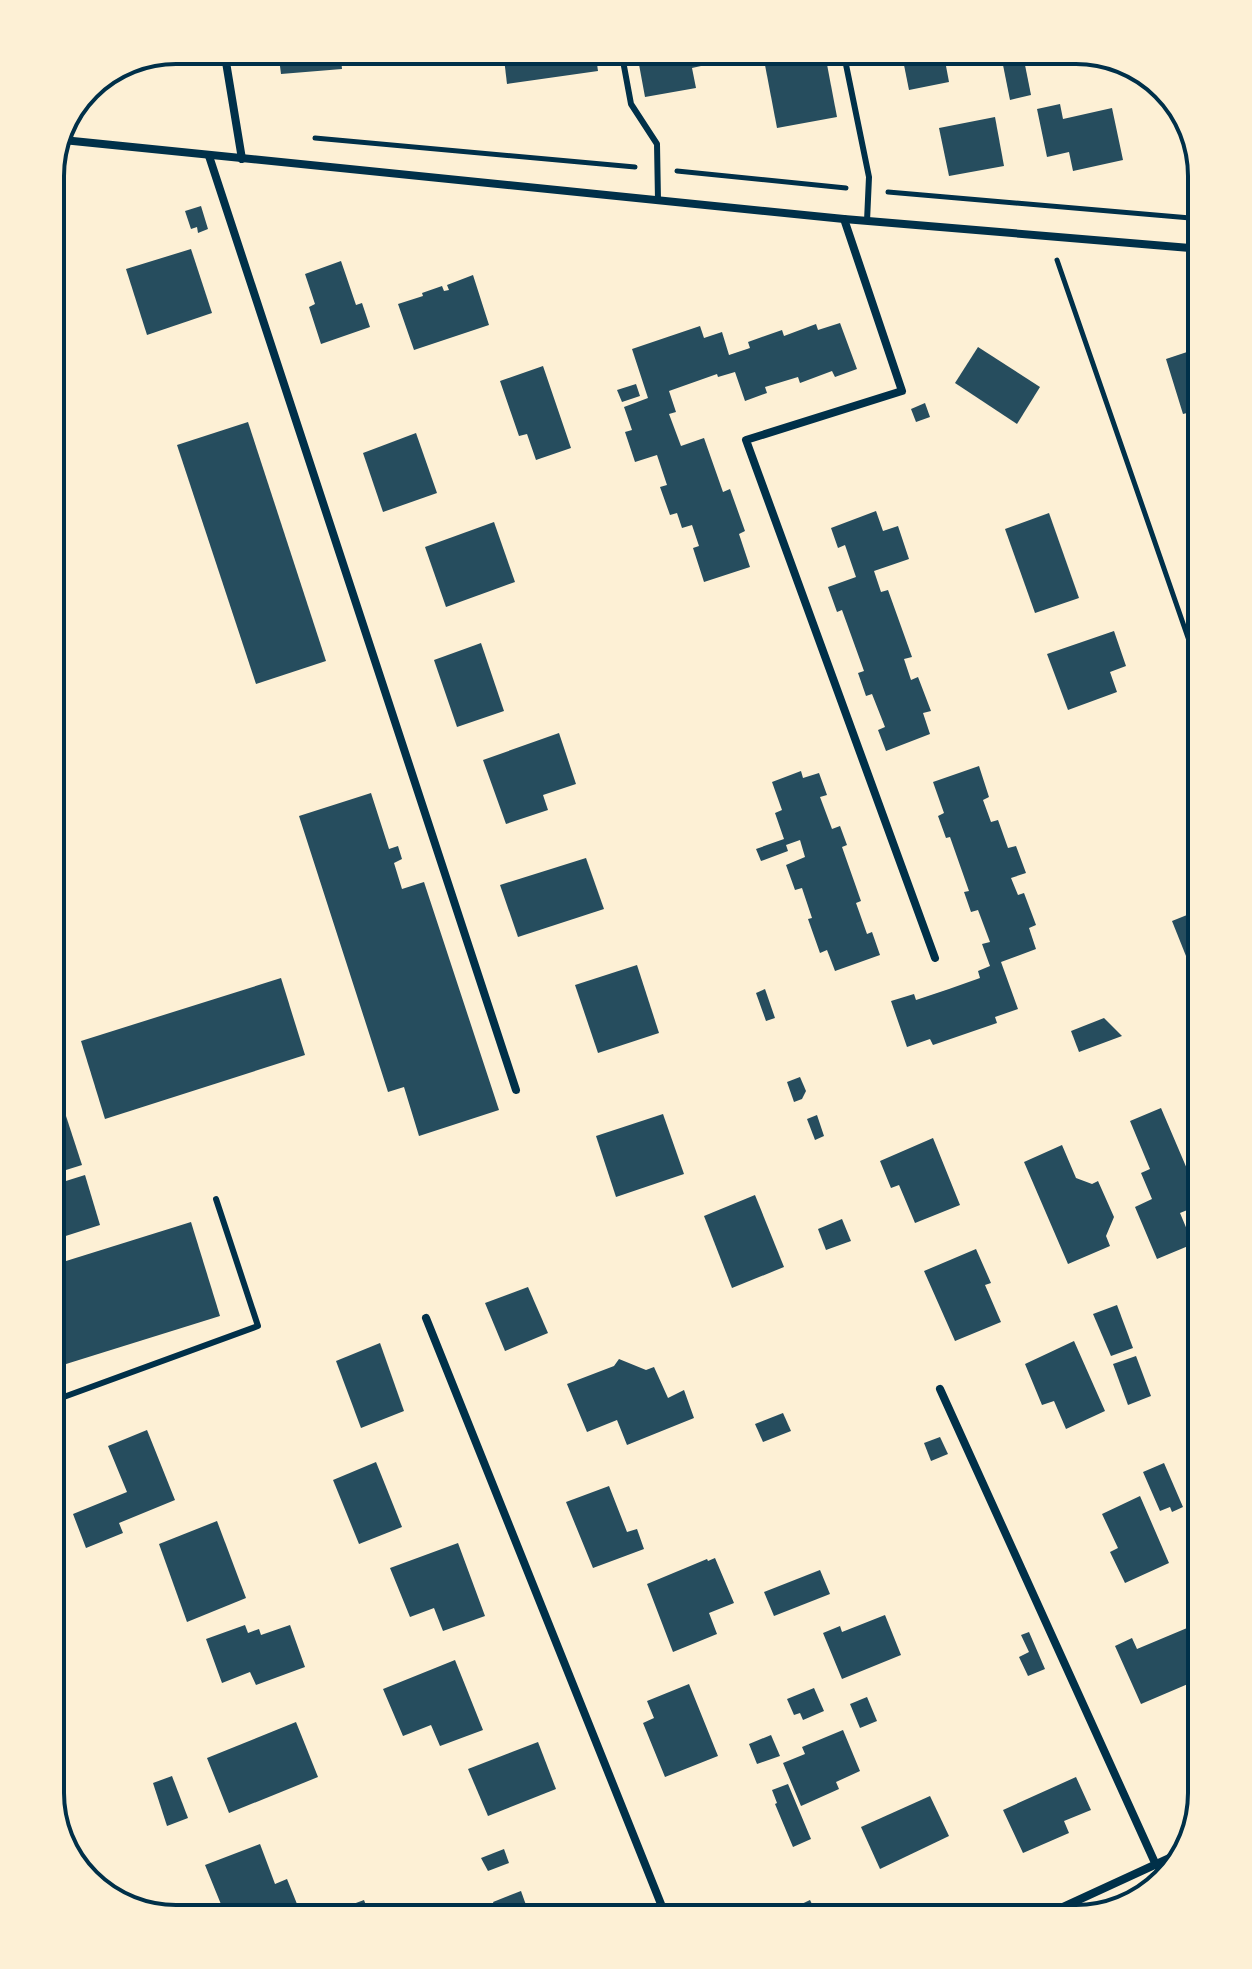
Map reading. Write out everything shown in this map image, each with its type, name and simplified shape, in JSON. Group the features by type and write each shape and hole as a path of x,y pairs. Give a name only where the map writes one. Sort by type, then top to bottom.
{"street":[{"path":"226,64 242,159"},
{"path":"70,141 844,219 1188,248"},
{"path":"209,156 516,1090"},
{"path":"844,219 902,391 746,440 935,958"},
{"path":"426,1318 661,1905"},
{"path":"940,1389 1156,1865"},
{"path":"1068,1905 1164,1861"}],"lane":[{"path":"624,64 631,104 657,144 658,200"},
{"path":"846,64 869,177 867,221"},
{"path":"64,1397 258,1326 216,1199"}],"path":[{"path":"1049,236 1188,638"}],"building":[{"path":"280,64 341,64 342,69 281,74"},
{"path":"505,64 597,64 598,71 507,84"},
{"path":"639,64 701,64 692,68 696,88 645,97"},
{"path":"827,64 837,117 777,128 765,65"},
{"path":"904,64 946,64 949,82 909,90"},
{"path":"1003,64 1025,64 1031,95 1010,100"},
{"path":"1060,104 1063,119 1112,108 1123,160 1073,171 1069,152 1047,157 1037,109"},
{"path":"995,117 1004,166 949,176 939,128"},
{"path":"201,206 208,229 198,233 197,227 191,229 185,211"},
{"path":"191,249 212,313 147,335 126,269"},
{"path":"341,261 356,305 362,303 370,327 321,344 309,307 315,304 305,274"},
{"path":"473,275 489,325 414,350 398,304 442,286 444,291 449,290 447,285"},
{"path":"840,323 857,369 835,377 832,371 800,383 798,377 765,387 767,393 745,401 735,372 718,377 717,374 669,391 676,412 669,414 681,446 704,438 723,492 730,489 745,531 739,534 750,567 704,582 693,548 699,546 692,525 682,528 677,513 670,515 660,487 667,485 657,455 635,462 625,432 632,430 624,407 648,398 632,349 700,326 704,338 722,332 729,355 750,348 748,342 782,330 784,336 816,324 818,330"},
{"path":"978,347 1040,387 1017,424 955,383"},
{"path":"1188,352 1188,416 1187,413 1183,414 1166,359"},
{"path":"543,366 571,448 536,460 527,434 519,436 500,381"},
{"path":"636,384 640,396 622,402 617,390"},
{"path":"925,403 930,417 916,422 911,409"},
{"path":"248,422 326,661 256,684 177,445"},
{"path":"416,433 437,493 383,512 363,453"},
{"path":"876,511 883,531 898,526 909,559 874,571 881,592 888,590 912,657 904,659 911,680 918,677 931,711 923,713 930,734 886,751 878,730 885,727 872,694 866,696 858,673 864,671 842,610 837,612 828,587 856,577 845,545 838,548 831,528"},
{"path":"1049,513 1079,598 1035,613 1005,529"},
{"path":"494,522 515,582 446,607 425,547"},
{"path":"1114,631 1126,666 1110,672 1117,692 1068,710 1047,654"},
{"path":"481,643 504,711 457,727 434,660"},
{"path":"559,733 576,784 543,795 548,810 506,824 483,760"},
{"path":"979,766 989,797 983,800 991,822 998,820 1008,848 1016,846 1026,873 1011,878 1018,895 1024,893 1036,925 1029,928 1036,949 1001,962 1018,1009 995,1017 997,1023 933,1045 930,1039 907,1047 891,1001 914,994 916,1000 949,989 980,978 978,971 990,966 982,944 990,942 978,910 971,912 964,892 969,891 950,837 946,838 938,816 944,813 933,782"},
{"path":"801,771 803,778 819,773 827,795 820,797 832,829 840,826 847,845 842,847 861,901 856,903 867,934 872,932 880,955 835,971 827,950 820,953 808,919 812,918 802,888 795,890 786,865 805,857 800,840 786,845 788,851 761,861 756,849 784,839 775,813 782,810 772,782"},
{"path":"371,793 389,849 398,846 402,859 394,863 402,889 424,882 499,1110 419,1136 404,1087 388,1092 299,816"},
{"path":"586,858 604,909 518,937 500,885"},
{"path":"1188,915 1188,961 1172,921"},
{"path":"637,965 659,1033 598,1053 575,985"},
{"path":"281,978 305,1055 105,1119 81,1041"},
{"path":"765,989 775,1018 766,1021 756,993"},
{"path":"1104,1018 1122,1036 1079,1052 1071,1031"},
{"path":"800,1077 806,1091 802,1099 794,1102 787,1082"},
{"path":"1161,1108 1188,1171 1188,1210 1180,1213 1188,1232 1188,1246 1157,1259 1135,1207 1152,1199 1141,1173 1150,1169 1130,1121"},
{"path":"64,1110 82,1165 64,1171"},
{"path":"663,1114 684,1174 616,1197 596,1136"},
{"path":"817,1115 824,1136 815,1140 807,1119"},
{"path":"933,1138 960,1205 915,1223 899,1185 891,1188 880,1161"},
{"path":"1062,1145 1076,1178 1092,1184 1098,1181 1114,1217 1106,1236 1110,1246 1068,1264 1024,1162"},
{"path":"85,1175 100,1225 64,1237 64,1182"},
{"path":"755,1195 784,1267 732,1288 704,1216"},
{"path":"842,1219 851,1241 826,1250 818,1229"},
{"path":"191,1222 220,1316 64,1365 64,1262"},
{"path":"976,1249 991,1283 985,1285 1001,1322 955,1341 924,1271"},
{"path":"528,1287 548,1333 505,1351 485,1303"},
{"path":"1117,1305 1133,1348 1111,1356 1093,1314"},
{"path":"1074,1341 1105,1411 1066,1429 1054,1401 1042,1405 1025,1364"},
{"path":"380,1343 404,1411 361,1428 336,1361"},
{"path":"1136,1356 1151,1396 1128,1405 1113,1364"},
{"path":"619,1359 646,1370 654,1367 668,1398 684,1390 694,1418 627,1445 617,1420 587,1432 567,1384 614,1366"},
{"path":"783,1413 791,1431 763,1442 755,1424"},
{"path":"147,1430 175,1500 119,1523 123,1533 86,1548 73,1514 127,1492 108,1446"},
{"path":"940,1437 948,1454 931,1461 924,1443"},
{"path":"376,1462 402,1527 359,1544 333,1480"},
{"path":"1164,1463 1183,1507 1172,1512 1170,1507 1160,1511 1143,1472"},
{"path":"609,1486 627,1532 637,1529 644,1549 593,1568 566,1502"},
{"path":"1140,1496 1169,1563 1125,1583 1110,1552 1118,1548 1102,1514"},
{"path":"217,1521 246,1598 187,1622 159,1544"},
{"path":"458,1543 485,1616 443,1631 434,1608 410,1617 390,1568"},
{"path":"715,1558 734,1603 709,1613 717,1634 673,1652 647,1584"},
{"path":"820,1570 830,1594 774,1616 764,1592"},
{"path":"885,1615 901,1655 842,1679 823,1633 840,1626 842,1632"},
{"path":"245,1625 248,1633 259,1629 261,1635 290,1625 305,1667 256,1685 250,1672 222,1683 206,1639"},
{"path":"1188,1628 1188,1684 1141,1704 1115,1646 1132,1638 1137,1649"},
{"path":"1029,1632 1045,1669 1028,1676 1019,1657 1029,1652 1021,1635"},
{"path":"455,1660 483,1730 440,1746 431,1725 403,1736 383,1689"},
{"path":"689,1684 718,1756 665,1777 643,1723 654,1718 647,1701"},
{"path":"814,1688 824,1711 803,1720 800,1713 794,1715 787,1699"},
{"path":"867,1697 877,1721 860,1728 850,1704"},
{"path":"296,1722 318,1777 229,1813 207,1758"},
{"path":"843,1730 860,1771 836,1782 839,1789 801,1806 783,1763 805,1754 802,1747"},
{"path":"771,1735 780,1756 757,1764 749,1744"},
{"path":"538,1742 556,1789 488,1816 468,1769"},
{"path":"172,1776 188,1818 167,1826 153,1783"},
{"path":"1076,1777 1091,1810 1064,1821 1069,1833 1023,1853 1003,1810"},
{"path":"788,1784 811,1839 793,1847 772,1790"},
{"path":"930,1796 949,1836 880,1869 861,1827"},
{"path":"260,1844 275,1884 287,1879 297,1905 221,1905 205,1865"},
{"path":"504,1849 509,1863 488,1871 481,1858"},
{"path":"521,1891 526,1905 494,1905 493,1902"}]}
